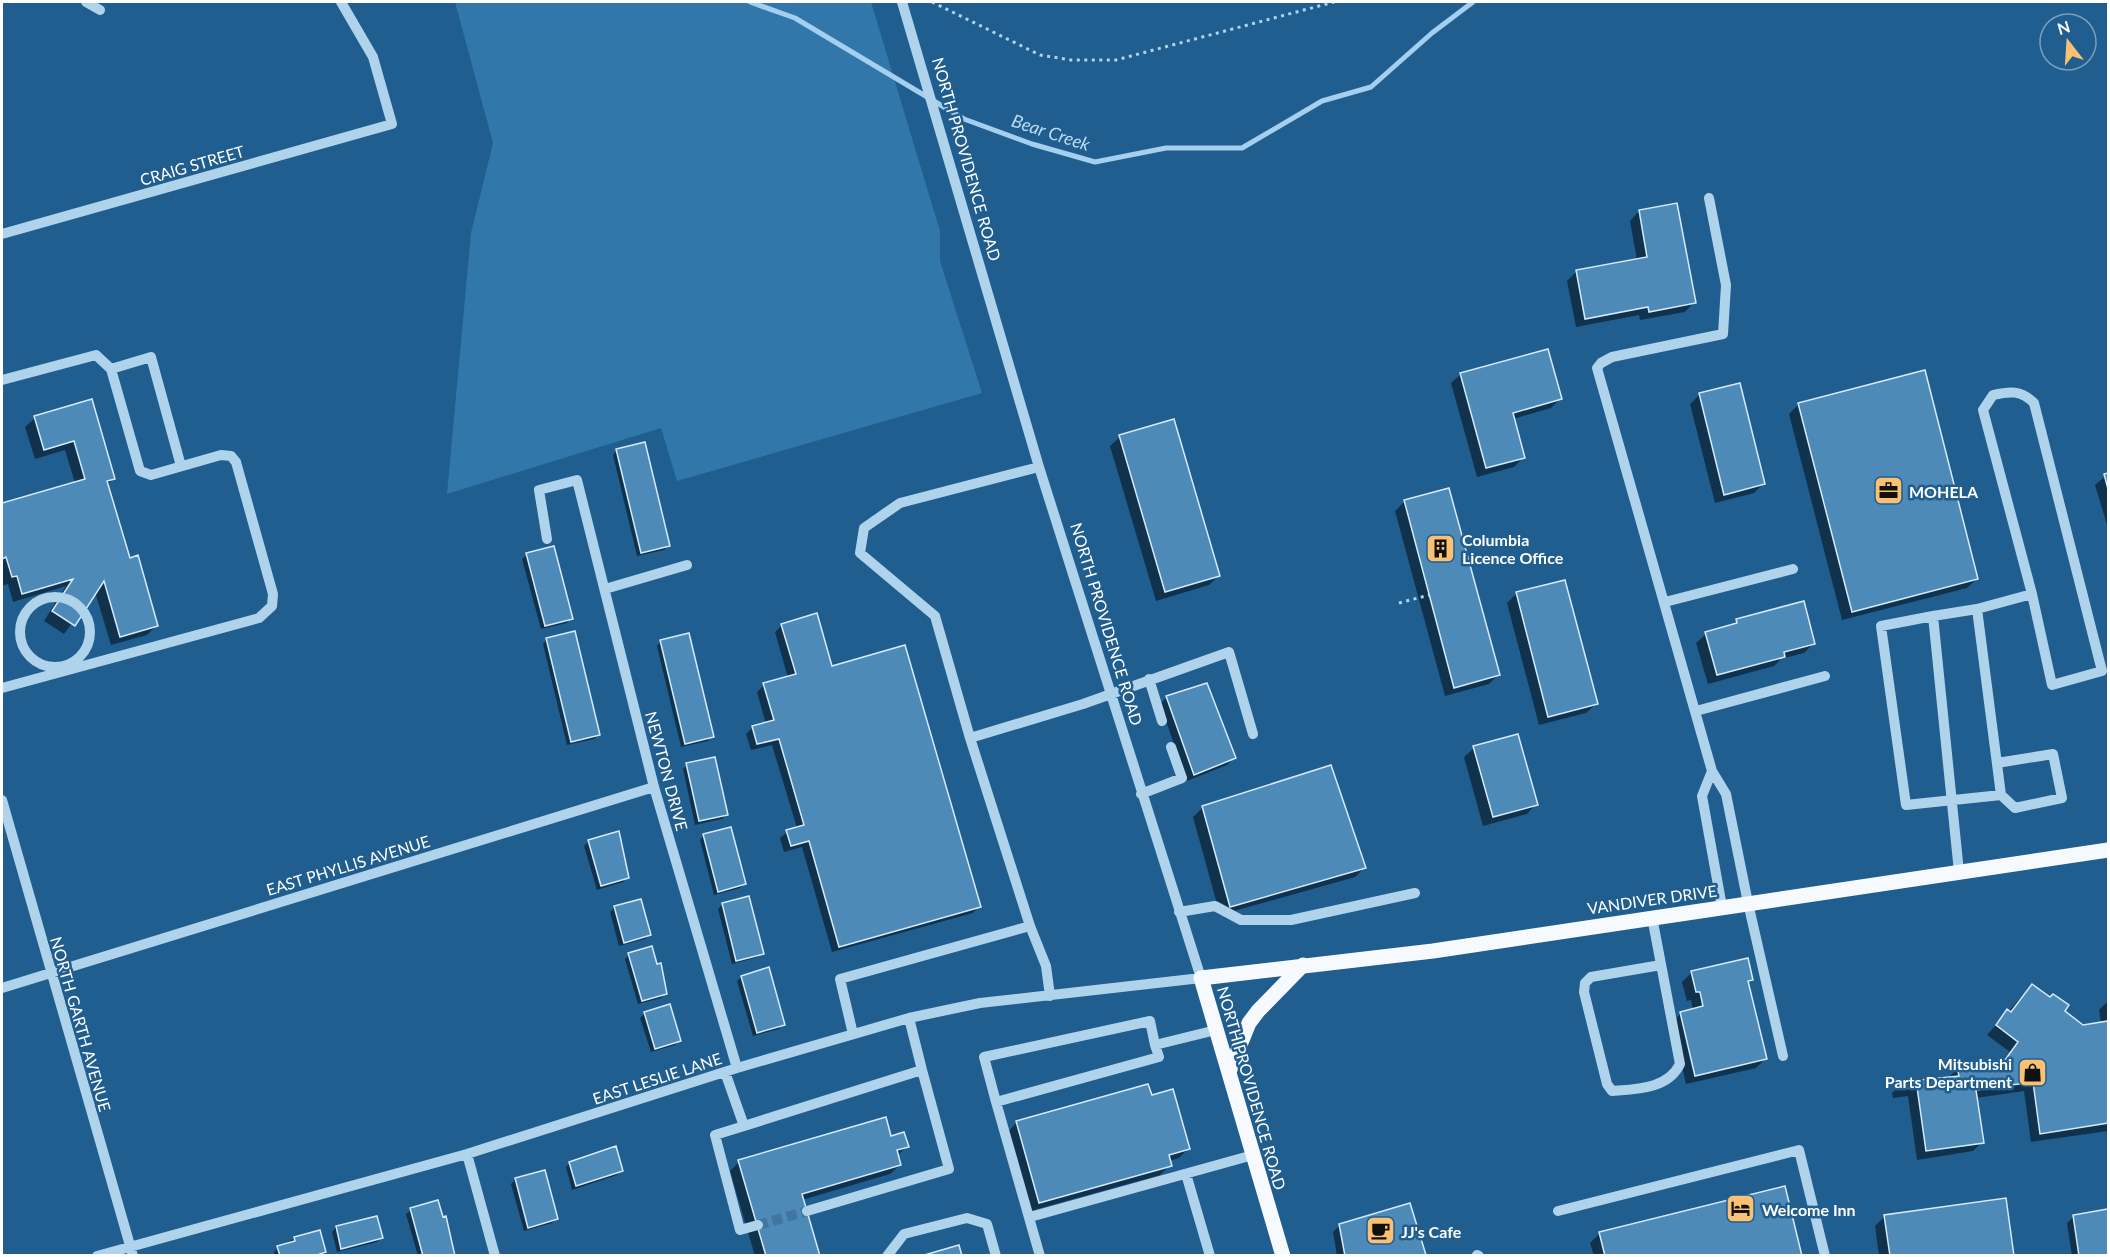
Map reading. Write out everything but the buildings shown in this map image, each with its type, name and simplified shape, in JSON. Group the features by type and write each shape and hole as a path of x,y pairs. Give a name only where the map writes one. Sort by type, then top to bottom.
{"main road":[{"name":"VANDIVER DRIVE","path":"1201,978 1433,951 2109,850"},
{"path":"1229,1072 1249,1023 1303,965"},
{"name":"NORTH PROVIDENCE ROAD","path":"1201,978 1283,1256"}],"street":[{"path":"86,2 100,10"},
{"name":"CRAIG STREET","path":"2,234 392,124 373,57 341,2"},
{"name":"NORTH PROVIDENCE ROAD","path":"902,2 1039,467 1109,694 1201,978"},
{"path":"1708,198 1726,285 1723,334 1612,357 1597,368 1712,771 1726,795 1783,1056"},
{"path":"2,380 96,355 111,369 140,471 151,475 221,455 231,456 236,462 273,594 272,606 258,618 63,669 2,688"},
{"path":"111,369 151,357 181,466"},
{"path":"2010,391 2024,393 2034,403 2105,670 2052,685 2032,594 1983,410 1993,395 2010,391"},
{"path":"1039,467 900,503 864,528 860,553 935,616 970,738 1030,926 1046,966 1050,996"},
{"name":"NEWTON DRIVE","path":"548,539 539,489 577,480 654,787 737,1068"},
{"path":"605,589 687,565"},
{"path":"1665,602 1793,569"},
{"path":"2001,795 1906,806 1881,626 1977,609 2032,594"},
{"path":"44,598 68,599 85,613 90,624 88,646 82,656 63,669 51,668 31,658 23,648 20,636 25,613 44,598"},
{"path":"1977,609 2001,795 2015,808 2062,798 2053,754 1997,763"},
{"path":"1933,616 1959,873"},
{"path":"970,738 1109,694 1229,652 1253,734"},
{"path":"1696,711 1825,676"},
{"path":"1149,679 1162,721"},
{"path":"1141,794 1182,778 1171,747"},
{"path":"1712,771 1702,796 1722,907"},
{"name":"EAST PHYLLIS AVENUE","path":"2,988 654,787"},
{"name":"NORTH GARTH AVENUE","path":"2,801 132,1250"},
{"path":"1179,912 1215,906 1241,920 1291,920 1415,893"},
{"path":"1652,917 1680,1064 1674,1076 1645,1089 1612,1091 1607,1084 1585,983 1591,977 1661,965"},
{"path":"853,1034 840,979 1030,926"},
{"name":"EAST LESLIE LANE","path":"97,1256 132,1250 467,1154 737,1068 909,1018 980,1003 1201,978"},
{"path":"807,1211 949,1169 909,1018"},
{"path":"996,1102 1159,1057 1150,1021 984,1058 996,1102 1030,1217 1040,1256"},
{"path":"1155,1045 1216,1030"},
{"path":"758,1225 740,1230 715,1135 922,1070"},
{"path":"725,1072 744,1126"},
{"path":"1558,1211 1799,1150 1825,1256"},
{"path":"467,1154 495,1256"},
{"path":"1030,1217 1253,1155"},
{"path":"1186,1174 1210,1256"},
{"path":"887,1256 904,1234 967,1218 987,1224 996,1256"}],"path":[{"path":"932,2 1040,55 1071,60 1116,60 1334,2"},
{"path":"1306,2 1307,9"},
{"path":"1399,603 1429,595"}],"shaded area":[{"path":"455,2 871,2 940,231 940,261 982,393 677,481 661,428 447,494 471,233 493,143"}],"waterway":[{"name":"Bear Creek","path":"750,2 795,18 964,119 1032,144 1095,162 1166,148 1242,148 1322,101 1371,87 1432,33 1473,2"}],"tunnel":[{"path":"758,1225 807,1211"}],"place":[{"name":"MOHELA","path":"1888,491"},
{"name":"Columbia Licence Office","path":"1441,548"},
{"name":"Mitsubishi Parts Department","path":"2033,1072"},
{"name":"Welcome Inn","path":"1741,1209"},
{"name":"JJ's Cafe","path":"1380,1231"}]}
